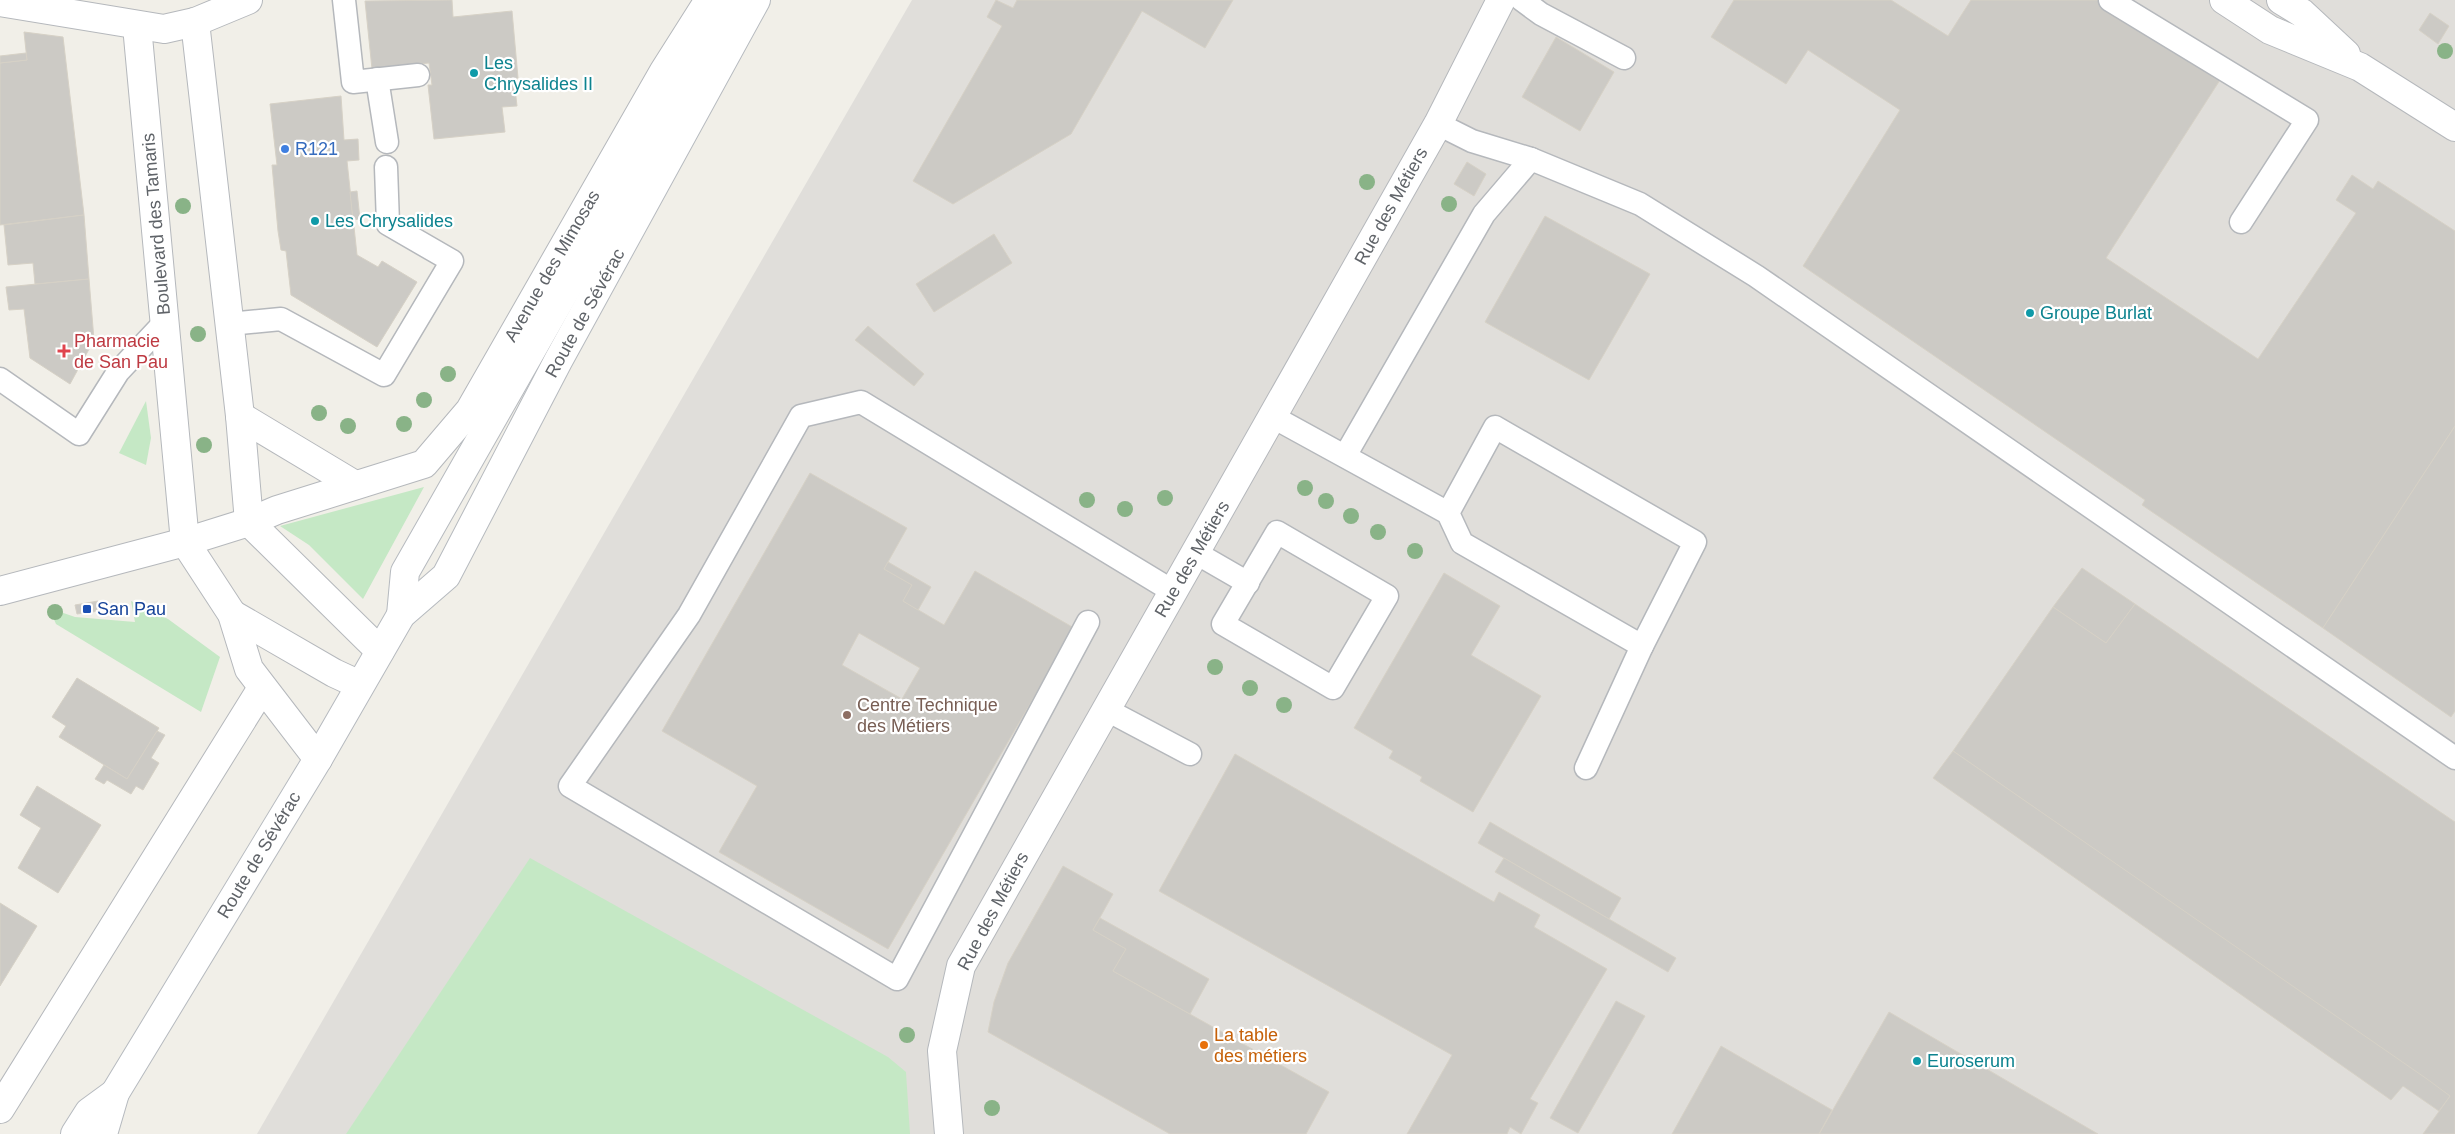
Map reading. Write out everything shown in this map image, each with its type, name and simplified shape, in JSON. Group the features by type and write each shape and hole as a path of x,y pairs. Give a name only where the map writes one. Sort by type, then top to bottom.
{"street":[{"path":"0,2 164,29 195,22 248,0"},
{"name":"Avenue des Mimosas","path":"0,591 185,542 249,522 277,510 424,464 470,410 664,71 709,0"},
{"name":"Route de Sévérac","path":"401,615 405,572 731,0"},
{"name":"Route de Sévérac","path":"103,1134 115,1093 318,759 401,615 446,576 558,361 756,0"},
{"name":"Rue des Métiers","path":"949,1134 942,1051 961,966 1438,124 1501,0"},
{"path":"2224,0 2270,30 2360,67 2455,127"},
{"path":"2281,0 2302,13 2360,67"},
{"path":"195,22 240,416 249,522 380,651"},
{"name":"Boulevard des Tamaris","path":"137,26 185,542"},
{"path":"240,416 355,485"},
{"path":"185,542 232,614 249,669 318,759"},
{"path":"232,614 334,673 360,685"},
{"path":"0,1109 262,688"},
{"name":"Route de Sévérac","path":"75,1134 89,1112 115,1093"}],"lane":[{"path":"344,0 353,82 418,75"},
{"path":"1522,0 1542,14 1624,58"},
{"path":"2110,0 2306,120 2241,222"},
{"path":"377,79 387,142"},
{"path":"1438,124 1472,141 1531,159 1640,204 1756,276 2455,758"},
{"path":"1345,456 1484,214 1531,159"},
{"path":"229,324 282,319 384,375 452,261 388,224 386,167"},
{"path":"0,379 79,434 118,372 165,322"},
{"path":"1088,622 897,979 570,786 689,615 801,416 861,402 1174,592"},
{"path":"1273,417 1448,513 1462,543 1642,646"},
{"path":"1448,513 1495,427 1694,542 1642,646 1586,768"},
{"path":"1277,532 1387,596 1333,688 1223,624 1248,583 1277,532"},
{"path":"1196,553 1248,583"},
{"path":"1105,709 1190,754"}],"shaded area":[{"path":"912,0 2455,0 2455,1134 257,1134"}],"green space":[{"path":"146,401 151,438 146,465 119,453"},
{"path":"424,487 363,599 309,545 280,526"},
{"path":"131,601 168,619 220,657 201,712 56,624 49,608 75,617 135,622"},
{"path":"530,858 888,1057 906,1072 910,1134 346,1134"}],"building":[{"name":"Les Chrysalides II","path":"452,0 453,17 512,11 518,78 514,79 517,106 502,107 505,132 434,139 428,85 432,85 429,63 372,69 365,1"},
{"path":"996,0 1013,8 1017,0 1233,0 1205,48 1142,11 1071,134 953,204 913,181 1002,26 987,17"},
{"name":"Groupe Burlat","path":"1734,0 1891,0 1948,36 1971,0 2097,0 2220,80 2106,258 2258,359 2356,213 2336,200 2352,175 2373,189 2378,181 2455,231 2455,426 2323,628 2142,505 2145,500 1803,266 1900,110 1808,50 1786,84 1711,37"},
{"path":"2430,13 2449,26 2438,44 2419,30"},
{"path":"24,32 63,37 84,215 0,225 0,63 27,60"},
{"path":"1556,37 1614,72 1580,131 1522,97"},
{"path":"26,53 27,60 0,63 0,56"},
{"name":"Les Chrysalides","path":"341,96 344,140 358,139 359,160 347,161 357,255 378,267 382,261 417,282 377,347 291,295 286,251 281,250 278,231 272,165 277,165 270,104"},
{"path":"1467,162 1486,174 1474,196 1454,184"},
{"path":"357,191 360,219 353,220 350,192"},
{"path":"84,215 89,279 35,284 33,263 8,265 4,225"},
{"path":"1545,216 1650,274 1589,380 1485,322"},
{"path":"994,234 1012,263 934,312 916,284"},
{"path":"89,279 94,340 70,384 30,358 24,309 9,310 6,287"},
{"path":"868,326 924,374 914,386 855,340"},
{"path":"2455,426 2455,711 2451,717 2323,628"},
{"name":"Centre Technique des Métiers","path":"810,473 907,528 884,569 912,585 903,601 944,625 975,571 1074,628 888,949 719,852 757,786 662,731","holes":["859,633 920,668 902,699 842,665"]},
{"path":"888,562 931,587 918,610 903,601 912,585 884,569"},
{"path":"2082,568 2135,604 2106,643 2053,607"},
{"path":"1444,573 1500,606 1471,655 1541,696 1473,812 1420,781 1422,777 1389,758 1393,751 1354,728"},
{"path":"98,601 99,611 77,614 75,605"},
{"path":"2135,604 2455,822 2455,1134 2423,1134 2450,1096 1953,751 2053,607 2106,643"},
{"path":"77,678 159,728 127,779 59,737 66,726 52,717"},
{"path":"157,731 165,735 151,758 159,763 143,790 136,786 131,794 107,780 104,784 95,779 104,765 127,779"},
{"path":"1953,751 2450,1096 2439,1111 2403,1086 2391,1100 1933,778"},
{"path":"1235,754 1494,902 1499,892 1540,915 1534,927 1607,969 1530,1099 1538,1103 1521,1134 1510,1127 1507,1134 1407,1134 1452,1055 1159,891"},
{"path":"37,786 101,825 58,893 18,868 41,828 20,815"},
{"path":"1490,822 1621,898 1609,919 1478,843"},
{"path":"1504,858 1676,958 1668,972 1495,872"},
{"path":"1063,866 1113,894 1093,930 1126,949 1113,971 1329,1092 1306,1134 1170,1134 988,1032 994,1002 1008,963"},
{"path":"0,903 37,926 0,986"},
{"path":"1100,918 1209,979 1190,1014 1113,971 1126,949 1093,930"},
{"path":"1616,1001 1645,1016 1578,1133 1550,1118"},
{"name":"Euroserum","path":"1889,1012 2098,1134 1819,1134"},
{"path":"1721,1046 1832,1110 1819,1134 1672,1134"}],"place":[{"name":"Les Chrysalides II","path":"474,73"},
{"name":"R121","path":"285,149"},
{"name":"Les Chrysalides","path":"315,221"},
{"name":"Groupe Burlat","path":"2030,313"},
{"name":"Pharmacie de San Pau","path":"64,351"},
{"name":"San Pau","path":"87,609"},
{"name":"Centre Technique des Métiers","path":"847,715"},
{"name":"La table des métiers","path":"1204,1045"},
{"name":"Euroserum","path":"1917,1061"}]}
